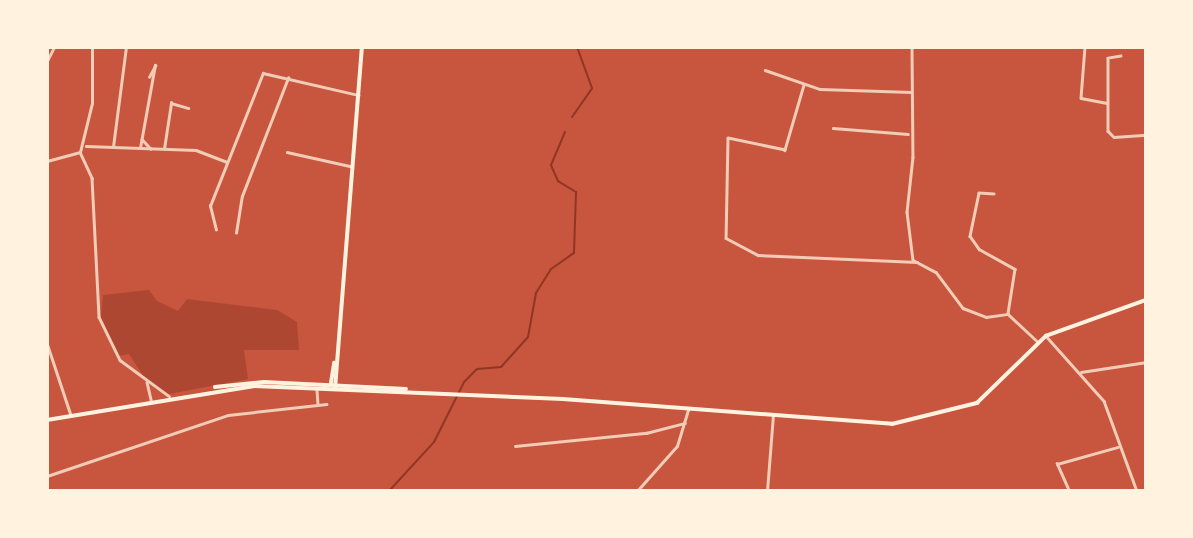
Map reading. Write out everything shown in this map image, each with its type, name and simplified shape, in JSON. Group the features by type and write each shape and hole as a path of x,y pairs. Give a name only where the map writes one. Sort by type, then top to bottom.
{"main road":[{"path":"333,387 362,47"},
{"path":"47,420 248,382 464,393 892,424 967,407 1001,387 1046,336 1146,300"},
{"path":"193,392 333,387"}],"street":[{"path":"47,61 54,47"},
{"path":"47,162 80,152 86,146 92,47"},
{"path":"113,148 126,47"},
{"path":"912,47 908,134 914,157 907,212 917,262"},
{"path":"1085,47 1081,99 1107,103"},
{"path":"1121,56 1108,58 1107,103 1110,135 1146,135"},
{"path":"765,70 804,85 911,92"},
{"path":"216,230 210,210 263,73 358,95"},
{"path":"140,148 149,77"},
{"path":"236,233 242,196 288,78"},
{"path":"804,85 785,150 728,138 726,238 758,255 917,262 936,272 963,308 986,317 1008,314"},
{"path":"164,149 171,103 188,108"},
{"path":"833,128 908,134"},
{"path":"142,139 151,149"},
{"path":"86,146 196,150 227,162"},
{"path":"80,152 92,178 99,317 120,360 169,396"},
{"path":"288,152 350,166"},
{"path":"994,194 979,193 970,236 979,249 1015,269 1008,314"},
{"path":"1008,314 1038,342"},
{"path":"1046,336 1081,372 1110,412 1118,447 1137,491"},
{"path":"47,343 71,415"},
{"path":"1081,372 1146,362"},
{"path":"147,382 150,400"},
{"path":"317,389 318,404"},
{"path":"47,476 228,415 326,404"},
{"path":"637,491 677,446 688,408"},
{"path":"767,491 773,415"},
{"path":"515,446 646,433 685,423"},
{"path":"1069,491 1057,464 1118,447"}],"shaded area":[{"path":"149,290 157,301 178,311 187,299 277,310 297,322 299,350 244,350 248,379 169,394 146,380 129,354 119,356 101,317 103,295"}],"waterway":[{"path":"572,117 592,88 577,47"},
{"path":"389,491 434,442 464,382 477,369 501,367 528,337 536,293 551,269 574,253 576,192 558,181 551,165 565,132"}]}
